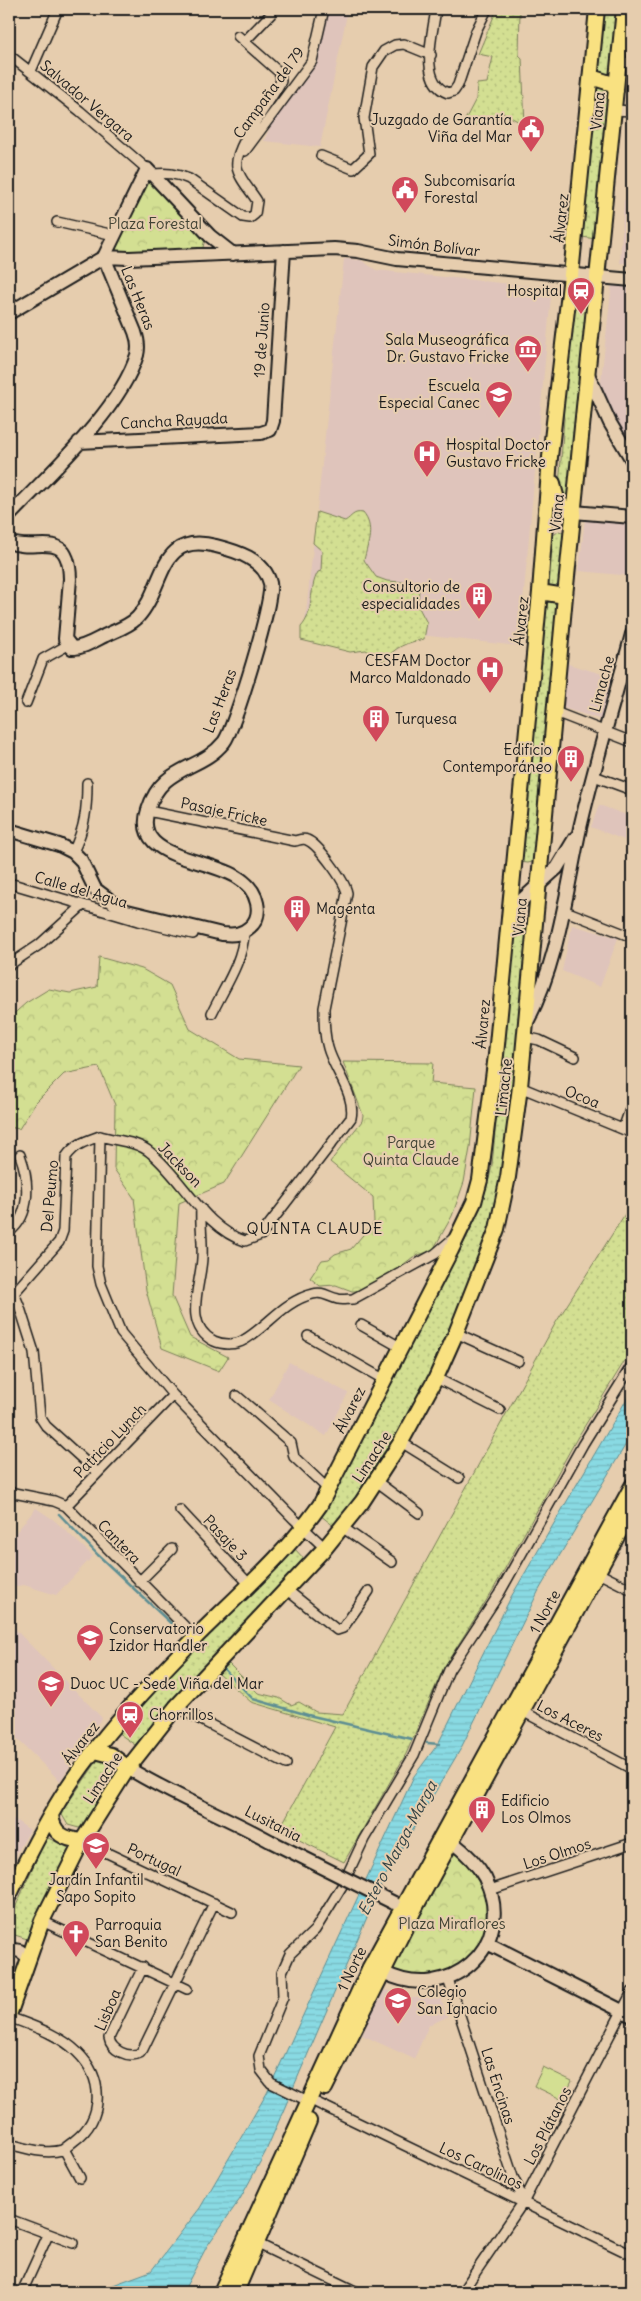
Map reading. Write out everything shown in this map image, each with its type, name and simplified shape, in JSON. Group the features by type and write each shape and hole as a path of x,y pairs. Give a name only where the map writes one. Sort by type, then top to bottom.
{"main road":[{"name":"Álvarez","path":"9,1896 66,1790 96,1751 132,1706 304,1528 320,1505 474,1202 484,1154 540,592 550,457 571,275 597,9"},
{"name":"Viana","path":"527,1022 565,596 614,110 616,91 626,62 624,9"},
{"path":"591,78 613,84 616,91"},
{"path":"550,457 556,501 562,507 574,512"},
{"path":"540,592 565,596"},
{"name":"Limache","path":"9,2016 42,1921 82,1841 128,1768 176,1706 287,1590 342,1528 401,1442 436,1378 456,1333 499,1221 512,1154 527,1022"},
{"name":"1 Norte","path":"447,1839 632,1486"},
{"name":"1 Norte","path":"236,2292 251,2241 307,2100 370,1967 522,1711 632,1509"},
{"path":"96,1751 111,1755 128,1768"},
{"path":"51,1815 54,1828 60,1835 70,1840 82,1841"},
{"name":"1 Norte","path":"307,2100 383,1972 404,1907"},
{"path":"383,1972 382,1962 394,1926"},
{"name":"1 Norte","path":"221,2292 251,2241"}],"street":[{"path":"31,71 58,9"},
{"name":"Campaña del 79","path":"237,161 312,61 324,9"},
{"path":"436,9 430,67 434,82 444,92 450,93 458,85 476,31 486,9"},
{"name":"Campaña del 79","path":"149,172 168,173 184,177 237,214 250,218 255,214 257,201 239,174 237,161 248,134 282,81 280,73 241,39 271,14"},
{"path":"321,156 352,169 367,158 369,148 364,111 373,67 384,51 395,44 404,44 430,55"},
{"name":"Salvador Vergara","path":"9,55 31,71 149,172"},
{"path":"614,110 632,111"},
{"path":"9,313 104,257 149,172 210,236 233,254"},
{"path":"57,222 114,235"},
{"path":"205,255 210,236"},
{"name":"Simón Bolívar","path":"104,257 129,258 342,250 396,259 632,280"},
{"name":"19 de Junio","path":"270,430 273,421 284,252"},
{"name":"Las Heras","path":"9,516 79,442 106,410 126,378 138,349 136,332 104,257"},
{"path":"587,372 610,423 632,460"},
{"name":"Cancha Rayada","path":"79,442 270,430"},
{"path":"574,512 632,517"},
{"path":"9,542 52,545 65,554 70,570 65,629 65,638 68,644 43,659 26,703"},
{"name":"Las Heras","path":"68,644 72,648 83,646 135,620 143,609 171,555 188,544 208,544 237,551 258,565 270,582 269,602 242,695 226,739 212,753 169,777 157,791 148,810 145,822 147,832 154,842 170,853 227,872 242,880 251,890 256,897 257,916 254,924 244,933"},
{"name":"Limache","path":"527,1022 536,1004 547,971 571,878 580,829 632,634"},
{"path":"555,712 632,742"},
{"path":"594,776 632,790"},
{"path":"74,852 87,812 87,783"},
{"name":"Pasaje Fricke","path":"148,810 295,841"},
{"name":"Limache","path":"508,919 539,884 557,868 580,829"},
{"path":"9,830 60,845 74,852 102,896 122,910 193,934"},
{"name":"Jackson","path":"100,1136 126,1140 150,1152 224,1231 236,1238 252,1240 261,1235 351,1118 353,1110 351,1101 333,1066 327,1046 324,1008 340,919 347,893 346,886 314,844 305,839 295,841"},
{"path":"557,868 566,871 571,878"},
{"name":"Calle del Agua","path":"9,883 82,906 141,918"},
{"path":"9,965 39,945 82,906"},
{"path":"563,910 632,937"},
{"path":"141,918 222,934 236,935 244,933 244,944 238,960 212,1013"},
{"path":"525,1038 539,1040 575,1057"},
{"name":"Ocoa","path":"520,1087 632,1133"},
{"path":"623,1128 632,1104"},
{"path":"100,1136 97,1266 101,1284 121,1333 173,1395 326,1548"},
{"name":"Del Peumo","path":"98,1473 46,1426 40,1417 34,1352 20,1308 11,1291 59,1242 63,1232 66,1157 72,1148 100,1136"},
{"path":"9,1232 18,1224 26,1204 26,1176 20,1155"},
{"path":"201,1208 202,1256 195,1310 201,1330 205,1335 218,1343 231,1344 243,1341 285,1306 302,1297 324,1293 338,1299 353,1299 435,1254 459,1233"},
{"path":"361,1325 400,1347"},
{"path":"456,1333 518,1361"},
{"path":"308,1336 383,1379"},
{"name":"Los Carolinos","path":"632,1365 582,1444 499,1594 449,1670 414,1755 364,1839 342,1886 315,1930 290,1954 282,1972 283,1997 260,2056 262,2070 271,2083 632,2255"},
{"path":"436,1378 500,1410"},
{"name":"Patricio Lynch","path":"66,1506 173,1395"},
{"path":"236,1396 291,1443 294,1457 328,1488"},
{"path":"401,1442 458,1478"},
{"path":"376,1481 419,1512"},
{"name":"Cantera","path":"9,1492 54,1501 66,1506 196,1638"},
{"name":"Pasaje 3","path":"180,1510 250,1585"},
{"path":"342,1528 392,1562"},
{"path":"140,1582 172,1549"},
{"path":"598,1573 632,1590"},
{"path":"287,1590 337,1630 343,1628 369,1591"},
{"path":"176,1706 286,1764"},
{"name":"Los Aceres","path":"522,1711 632,1768"},
{"name":"Lusitania","path":"128,1768 162,1789 241,1825 270,1842 404,1907"},
{"path":"383,1972 402,1981 421,1983 448,1979 473,1962 487,1943 492,1917 490,1890 475,1864 447,1839"},
{"name":"Portugal","path":"82,1841 232,1912"},
{"name":"Los Olmos","path":"490,1890 632,1843"},
{"path":"176,1984 214,1903"},
{"path":"42,1921 187,1989"},
{"path":"487,1943 627,2013"},
{"path":"9,1949 20,1951 28,1957"},
{"name":"Lisboa","path":"143,1967 109,2038 110,2044 114,2049 130,2056 140,2054 176,1984"},
{"name":"Las Encinas","path":"448,1979 513,2177 524,2202"},
{"name":"Los Plátanos","path":"462,2292 524,2202 627,2013 632,1992"},
{"path":"9,2016 60,2038 78,2052 96,2081 99,2096 95,2116 85,2134 64,2149 50,2152 9,2144"},
{"path":"64,2149 80,2178"},
{"path":"9,2219 73,2243"},
{"path":"22,2292 48,2235"},
{"path":"251,2241 357,2292"}],"shaded area":[{"path":"329,9 348,9 320,147 264,141 271,124 283,105 316,64"},
{"path":"624,200 632,201 632,264 620,263"},
{"name":"Hospital Doctor Gustavo Fricke","path":"344,259 361,260 376,270 530,286 552,285 519,646 305,622"},
{"path":"612,283 632,285 632,452 600,389"},
{"path":"585,518 632,522 632,576 579,571"},
{"path":"565,663 616,678 605,721 560,707"},
{"path":"599,805 632,817 632,843 591,827"},
{"path":"572,925 618,938 600,987 562,971"},
{"path":"289,1362 348,1393 326,1436 269,1400"},
{"path":"36,1508 54,1520 93,1556 56,1595 24,1585 9,1587 9,1541"},
{"name":"Duoc UC - Sede Viña del Mar","path":"9,1623 102,1718 60,1781 9,1731"},
{"path":"9,1816 30,1830 9,1867"},
{"name":"Colegio San Ignacio","path":"387,1990 412,1998 440,1996 447,2017 429,2025 414,2059 362,2035 382,1992"}],"green space":[{"path":"497,9 520,9 519,55 522,58 525,125 503,113 474,126 465,120 476,99 477,84 487,83 493,57 478,54"},
{"path":"600,9 619,9 596,239 582,237 578,231"},
{"name":"Plaza Forestal","path":"148,175 206,235 202,251 110,253"},
{"path":"581,302 589,306 570,505 558,500 564,419 562,405 574,304"},
{"path":"317,512 345,521 355,514 363,513 367,518 370,530 364,560 376,577 387,581 417,583 419,589 418,606 427,623 424,639 402,646 384,661 366,650 350,652 301,640 301,627 308,614 315,579 318,572 321,571 322,551 313,543"},
{"path":"559,531 567,534 536,861 528,863 520,862 550,538"},
{"path":"514,929 531,929 504,1183 494,1223 428,1389 335,1527 320,1515 390,1378 460,1251 480,1208 487,1186 492,1165"},
{"path":"99,957 142,969 170,985 190,1029 239,1059 299,1065 224,1184 179,1203 172,1296 190,1337 228,1357 219,1371 162,1348 146,1290 134,1198 114,1169 115,1105 99,1067 64,1074 35,1103 19,1129 9,1127 9,1018 26,1003 49,989 70,993 97,987"},
{"name":"Parque Quinta Claude","path":"343,1062 433,1063 431,1083 476,1087 470,1148 464,1182 452,1216 433,1250 413,1257 386,1278 359,1291 352,1291 336,1285 320,1286 310,1278 322,1260 329,1259 335,1254 351,1249 374,1222 373,1197 330,1162 362,1121 363,1115"},
{"path":"632,1203 632,1349 576,1440 493,1590 444,1667 406,1754 344,1862 279,1830 335,1727 251,1702 219,1674 229,1664 258,1693 279,1698 291,1705 299,1702 316,1712 343,1714 555,1324"},
{"path":"293,1547 306,1561 211,1659 135,1745 117,1732 197,1643"},
{"path":"98,1760 110,1763 118,1773 85,1825 79,1828 68,1825 61,1813"},
{"path":"46,1837 71,1849 27,1939 9,1933 9,1922"},
{"name":"Plaza Miraflores","path":"452,1851 467,1865 484,1893 487,1903 488,1924 484,1935 478,1946 458,1965 433,1976 406,1975 391,1967"},
{"path":"543,2067 572,2081 563,2100 534,2086"}],"water":[{"name":"Estero Marga-Marga","path":"632,1390 632,1434 539,1590 460,1750 384,1878 265,2153 240,2199 207,2246 183,2292 94,2292 151,2271 200,2208 267,2093 414,1776 438,1744 511,1597"}],"waterway":[{"path":"59,1514 98,1555 179,1631"},
{"path":"222,1667 253,1699 308,1715 412,1739"},
{"path":"427,1743 440,1744"}],"place":[{"name":"Juzgado de Garantía Viña del Mar","path":"531,153"},
{"name":"Subcomisaría Forestal","path":"405,214"},
{"name":"Hospital","path":"581,315"},
{"name":"Sala Museográfica Dr. Gustavo Fricke","path":"528,373"},
{"name":"Escuela Especial Canec","path":"499,419"},
{"name":"Hospital Doctor Gustavo Fricke","path":"427,478"},
{"name":"Consultorio de especialidades","path":"479,620"},
{"name":"CESFAM Doctor Marco Maldonado","path":"490,694"},
{"name":"Turquesa","path":"376,743"},
{"name":"Edificio Contemporáneo","path":"571,783"},
{"name":"Magenta","path":"297,933"},
{"name":"Conservatorio Izidor Handler","path":"90,1662"},
{"name":"Duoc UC - Sede Viña del Mar","path":"51,1708"},
{"name":"Chorrillos","path":"130,1739"},
{"name":"Edificio Los Olmos","path":"482,1834"},
{"name":"Jardín Infantil Sapo Sopito","path":"96,1870"},
{"name":"Parroquia San Benito","path":"76,1958"},
{"name":"Colegio San Ignacio","path":"398,2025"}],"district":[{"name":"QUINTA CLAUDE","path":"315,1228"}]}
